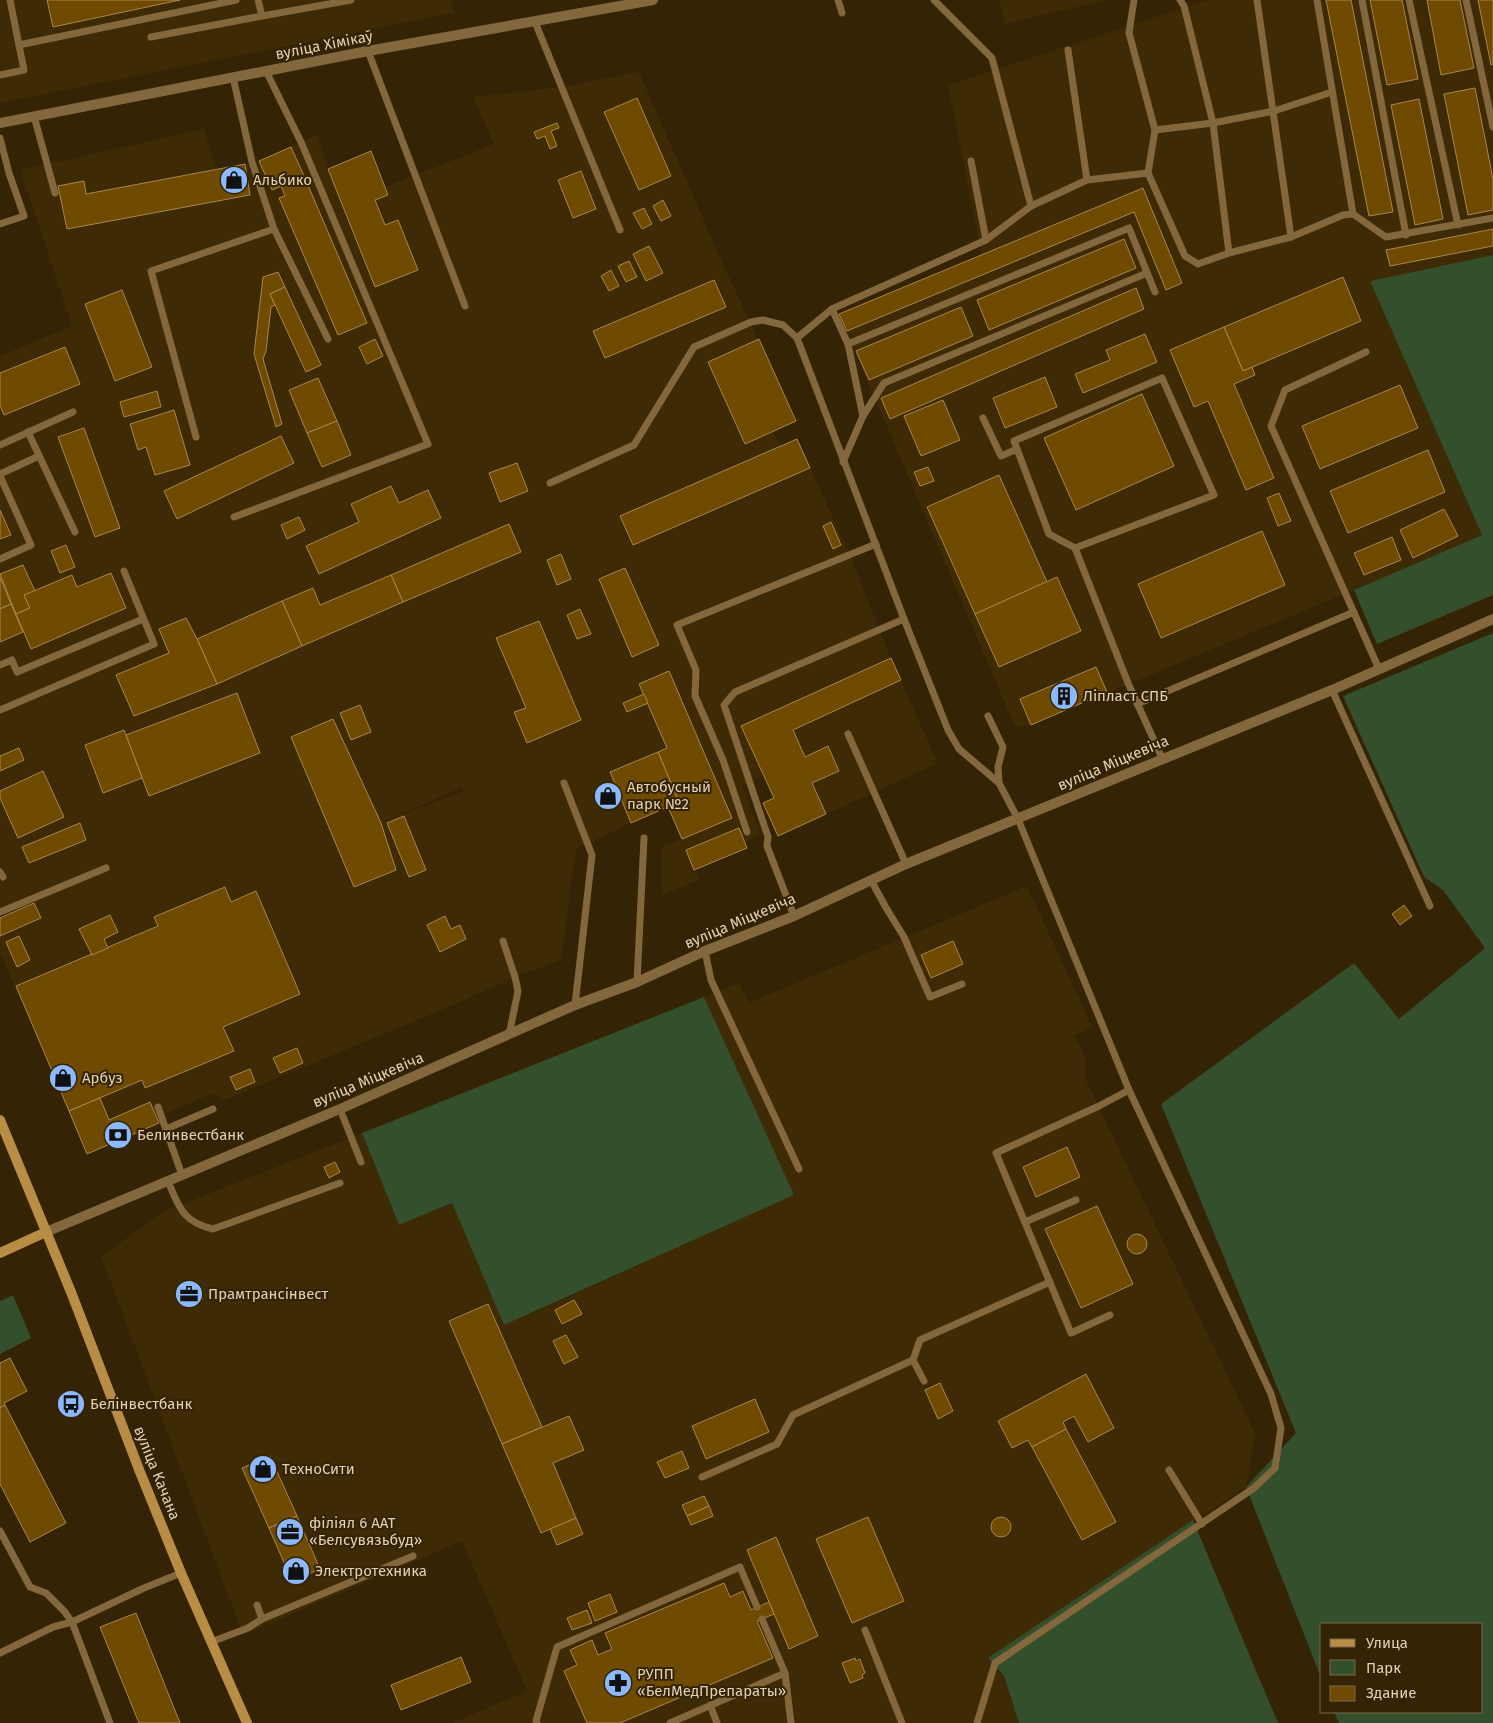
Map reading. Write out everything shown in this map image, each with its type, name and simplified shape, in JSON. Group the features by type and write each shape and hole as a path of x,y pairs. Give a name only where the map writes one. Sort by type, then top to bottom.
{"main road":[{"name":"вуліца Качана","path":"0,1120 181,1573 247,1723"},
{"name":"вуліца Міцкевіча","path":"0,1253 46,1232"}],"street":[{"name":"вуліца Хімікаў","path":"0,122 368,51 535,22 618,3 654,0"},
{"name":"вуліца Міцкевіча","path":"46,1232 340,1109 575,1005 637,982 705,951 794,916 906,864 1332,690 1493,619"}],"lane":[{"path":"0,75 24,70 10,0"},
{"path":"19,45 236,0"},
{"path":"258,0 262,16"},
{"path":"151,37 352,0"},
{"path":"838,0 842,13"},
{"path":"934,0 992,58 1031,206"},
{"path":"1134,0 1129,33 1155,130 1148,173 1185,256 1198,264 1229,253 1291,238 1343,215 1353,214 1386,238 1493,218"},
{"path":"1180,0 1184,6 1213,123 1229,253"},
{"path":"1257,0 1291,238"},
{"path":"1317,0 1353,214"},
{"path":"1362,0 1406,235"},
{"path":"1409,0 1458,225"},
{"path":"1466,0 1493,126"},
{"path":"535,22 620,230"},
{"path":"1068,50 1087,180"},
{"path":"368,51 465,306"},
{"path":"234,517 428,444 301,142 266,71"},
{"path":"233,77 252,162 274,229 328,339"},
{"path":"1155,130 1213,123 1274,111 1332,92"},
{"path":"34,116 55,193"},
{"path":"0,138 9,173 24,216 0,224"},
{"path":"971,160 986,240"},
{"path":"797,338 832,309 986,240 1031,206 1087,180 1148,173"},
{"path":"848,344 1129,228 1154,292"},
{"path":"196,437 151,271 274,229"},
{"path":"843,462 863,416 884,383 1147,273"},
{"path":"832,309 848,344 863,416"},
{"path":"550,483 634,445 694,346 751,322 762,320 783,325 797,338 843,462 948,730 959,749 999,783 1018,819 1129,1090 1271,1394 1281,1428 1275,1468 1254,1488 996,1663 977,1723"},
{"path":"1366,352 1285,390 1271,426 1379,669"},
{"path":"1076,548 1214,495 1162,378 1014,441 1049,534 1076,548 1137,704 1162,758"},
{"path":"0,445 73,412"},
{"path":"983,418 1001,456 1017,449"},
{"path":"28,432 75,532"},
{"path":"0,559 31,545 0,475 39,456"},
{"path":"747,832 723,760 695,696 696,670 677,625 876,544"},
{"path":"0,710 154,644 124,571"},
{"path":"1137,704 1354,612"},
{"path":"0,665 12,660 17,672 143,619"},
{"path":"794,916 767,846 768,836 724,706 735,692 904,620"},
{"path":"1332,690 1430,906"},
{"path":"988,716 1004,747 998,767 999,783"},
{"path":"848,734 906,864"},
{"path":"564,783 592,855 575,1005"},
{"path":"637,982 644,838"},
{"path":"0,912 106,868"},
{"path":"871,880 904,937 930,997 962,984"},
{"path":"503,941 518,991 510,1035"},
{"path":"705,951 712,980 799,1168"},
{"path":"1110,1315 1071,1333 996,1153 1099,1106 1129,1090"},
{"path":"158,1107 182,1175"},
{"path":"166,1129 213,1109"},
{"path":"340,1109 361,1162"},
{"path":"168,1181 179,1208 188,1219 200,1226 213,1229 340,1183"},
{"path":"1025,1222 1076,1200"},
{"path":"702,1477 777,1444 793,1415 913,1360 920,1340 1050,1282"},
{"path":"913,1360 924,1381"},
{"path":"1169,1470 1202,1524"},
{"path":"0,1532 30,1587 46,1593 72,1622 110,1723"},
{"path":"211,1642 248,1628 262,1619 413,1556"},
{"path":"535,1722 556,1647 740,1567 757,1607"},
{"path":"0,1653 53,1627 72,1622 181,1573"},
{"path":"257,1605 262,1619"},
{"path":"762,1619 785,1672 791,1723"},
{"path":"866,1630 902,1723"},
{"path":"670,1723 785,1672"},
{"path":"710,1705 717,1723"}],"shaded area":[{"path":"0,0 451,0 454,13 0,103"},
{"path":"999,0 1107,0 1005,24"},
{"path":"1207,0 1493,0 1493,255 1370,281 1482,535 1031,725 1015,727 839,314 982,255 948,85"},
{"path":"639,72 723,264 796,421 773,432 781,446 797,439 850,555 891,658 938,763 778,836 763,803 774,797 764,776 742,785 761,835 744,842 747,848 695,870 699,880 662,895 661,847 682,839 668,807 631,823 576,849 561,960 515,977 458,1003 225,1100 213,1093 157,1117 159,1123 87,1154 0,952 0,356 72,326 20,170 204,129 216,170 259,161 317,134 328,168 371,151 385,187 494,144 473,97 561,87","holes":["462,787 464,791 396,817"]},
{"path":"1027,886 1092,1026 1075,1036 1085,1056 1085,1078 1255,1433 1246,1487 988,1658 1004,1676 1019,1723 452,1723 527,1691 462,1541 243,1635 101,1256 165,1211 362,1133 399,1225 452,1203 504,1324 529,1315 793,1195 704,997 739,983 748,1003"}],"green space":[{"path":"1493,255 1493,595 1377,644 1354,590 1482,535 1370,281"},
{"path":"1493,633 1493,1723 1339,1723 1334,1713 1483,1713 1483,1623 1320,1623 1320,1675 1246,1487 1296,1433 1161,1104 1354,963 1399,1019 1485,948 1443,890 1424,877 1343,696"},
{"path":"704,997 794,1195 504,1325 452,1203 399,1225 362,1133"},
{"path":"13,1295 31,1338 0,1354 0,1301"},
{"path":"1193,1520 1278,1723 1019,1723 1004,1676 988,1658"}],"building":[{"path":"47,0 180,0 53,27"},
{"path":"1326,0 1351,0 1393,212 1369,216"},
{"path":"1370,0 1402,0 1418,79 1387,85"},
{"path":"1427,0 1460,0 1474,68 1441,75"},
{"path":"1478,0 1493,0 1493,64 1491,65"},
{"path":"1475,88 1493,179 1493,210 1468,215 1444,94"},
{"path":"637,98 671,176 639,190 604,112"},
{"path":"1419,99 1443,219 1415,225 1391,105"},
{"path":"557,123 559,128 551,131 557,146 550,149 545,136 537,139 534,132"},
{"path":"291,147 304,176 272,190 259,161"},
{"path":"371,151 388,195 375,200 385,225 398,220 418,270 375,287 328,169"},
{"path":"245,164 250,195 67,229 58,186 84,181 86,194"},
{"path":"581,171 596,209 573,218 558,180"},
{"path":"304,176 367,323 338,335 279,198 285,196 281,186"},
{"path":"1143,188 1182,283 1166,290 1134,212 847,331 839,314"},
{"path":"663,200 671,216 661,221 653,206"},
{"path":"644,208 652,224 642,229 633,213"},
{"path":"1493,229 1493,246 1390,266 1386,250"},
{"path":"1124,239 1136,268 989,330 977,300"},
{"path":"649,246 663,273 646,281 633,254"},
{"path":"629,261 637,277 626,282 618,266"},
{"path":"611,270 619,286 609,291 601,276"},
{"path":"278,272 285,287 270,294 275,305 271,307 266,351 263,359 282,424 276,427 254,354 263,277"},
{"path":"1343,277 1361,321 1243,371 1224,327"},
{"path":"714,280 726,307 605,358 593,331"},
{"path":"285,287 321,365 306,372 270,294"},
{"path":"1136,288 1144,309 890,419 881,398"},
{"path":"122,290 152,367 115,381 85,304"},
{"path":"961,307 973,336 869,380 856,351"},
{"path":"1224,327 1243,371 1252,367 1255,375 1234,384 1274,478 1246,490 1208,401 1194,407 1170,350"},
{"path":"1145,334 1157,362 1083,393 1075,374 1110,360 1106,350"},
{"path":"375,339 383,356 367,364 359,347"},
{"path":"759,339 796,421 745,444 708,362"},
{"path":"65,347 80,384 4,415 0,406 0,373"},
{"path":"1045,377 1057,407 1005,428 993,398"},
{"path":"318,378 337,421 307,433 289,390"},
{"path":"1400,385 1418,428 1320,469 1302,426"},
{"path":"157,391 161,407 124,417 120,402"},
{"path":"1142,394 1174,466 1076,510 1044,438"},
{"path":"943,400 960,440 921,456 904,416"},
{"path":"174,410 190,465 155,475 146,447 138,450 130,424"},
{"path":"337,421 351,455 322,467 307,433"},
{"path":"84,428 120,528 95,537 58,437"},
{"path":"281,436 294,463 177,519 164,491"},
{"path":"797,439 810,468 633,545 620,516"},
{"path":"1428,450 1445,492 1348,533 1330,491"},
{"path":"517,463 528,491 500,502 489,473"},
{"path":"928,467 934,481 920,486 914,472"},
{"path":"999,475 1047,582 975,614 927,507"},
{"path":"391,486 399,503 428,490 441,518 319,574 306,546 359,522 351,504"},
{"path":"1279,493 1291,521 1278,526 1267,498"},
{"path":"1444,509 1458,536 1413,558 1400,530"},
{"path":"0,510 11,535 0,539"},
{"path":"299,517 305,530 287,539 281,525"},
{"path":"831,522 841,545 833,549 823,526"},
{"path":"509,524 521,552 403,602 391,575"},
{"path":"1262,531 1285,585 1161,638 1138,584"},
{"path":"1392,537 1401,560 1364,575 1354,553"},
{"path":"66,545 75,567 60,573 51,551"},
{"path":"561,554 571,579 557,585 547,560"},
{"path":"23,565 35,591 24,595 30,608 16,614 0,574"},
{"path":"625,568 659,645 632,657 599,579"},
{"path":"111,573 126,608 31,649 16,614 30,608 24,595 72,575 77,587"},
{"path":"391,575 403,602 302,646 282,601 313,588 320,605"},
{"path":"0,577 11,604 0,609"},
{"path":"1057,577 1081,631 999,667 975,614"},
{"path":"282,601 302,646 217,684 197,639"},
{"path":"11,604 23,632 0,642 0,609"},
{"path":"580,609 591,634 577,639 567,615"},
{"path":"186,618 217,684 134,716 116,675 169,653 159,629"},
{"path":"539,621 581,720 527,743 514,712 526,708 496,638"},
{"path":"891,658 901,680 793,730 805,757 828,746 839,771 812,783 826,814 778,836 763,803 774,798 741,726"},
{"name":"Ліпласт СПБ","path":"1096,667 1107,692 1031,725 1020,699"},
{"path":"669,671 732,818 682,839 668,807 679,802 658,752 667,748 639,684"},
{"path":"237,693 260,753 149,796 126,735"},
{"path":"644,694 648,703 627,712 623,703"},
{"path":"360,705 371,732 351,740 340,713"},
{"path":"333,719 381,823 396,870 354,887 291,737"},
{"path":"124,730 142,778 103,793 85,745"},
{"path":"19,748 24,760 0,771 0,756"},
{"path":"658,752 679,802 631,823 610,772"},
{"path":"43,771 64,817 18,838 0,798 0,791"},
{"path":"404,816 426,870 409,877 387,823"},
{"path":"80,823 86,840 29,863 22,847"},
{"path":"739,828 747,848 694,870 686,850"},
{"path":"225,887 231,902 256,891 300,994 223,1027 234,1051 145,1088 142,1080 69,1111 16,986 158,926 154,917"},
{"path":"34,903 41,918 0,936 0,918"},
{"path":"1404,905 1412,916 1400,925 1392,914"},
{"path":"110,915 118,932 104,939 108,948 92,955 79,929"},
{"path":"445,916 451,929 460,925 466,939 440,952 427,925"},
{"path":"19,936 30,960 17,967 6,942"},
{"path":"953,941 963,964 931,978 921,955"},
{"path":"297,1048 303,1063 280,1073 273,1058"},
{"path":"250,1069 255,1082 236,1090 230,1077"},
{"path":"100,1098 109,1120 150,1102 159,1123 87,1154 69,1111"},
{"path":"1067,1147 1080,1177 1036,1197 1023,1167"},
{"path":"335,1162 340,1172 329,1178 324,1167"},
{"path":"1097,1206 1133,1284 1081,1308 1045,1229"},
{"path":"1137,1234 1144,1237 1147,1244 1144,1251 1137,1254 1130,1251 1127,1244 1130,1237"},
{"path":"199,1291 203,1299 189,1304 186,1296"},
{"path":"574,1300 582,1314 562,1324 555,1310"},
{"path":"488,1304 542,1427 502,1444 449,1321"},
{"path":"566,1335 578,1357 564,1364 553,1341"},
{"path":"10,1358 27,1391 4,1403 5,1405 0,1408 0,1363"},
{"path":"1086,1374 1114,1428 1088,1442 1074,1416 1063,1422 1066,1429 1032,1447 1028,1440 1012,1448 998,1421"},
{"path":"940,1383 953,1411 938,1419 925,1390"},
{"path":"755,1399 769,1432 706,1459 692,1426"},
{"path":"5,1405 66,1523 30,1542 0,1484 0,1408"},
{"path":"569,1416 584,1450 553,1463 576,1518 541,1533 502,1444"},
{"path":"1066,1429 1116,1522 1082,1540 1032,1447"},
{"path":"682,1451 689,1468 665,1478 657,1462"},
{"path":"270,1456 297,1516 269,1528 242,1468"},
{"path":"704,1496 709,1506 687,1516 682,1505"},
{"path":"709,1506 713,1516 691,1525 687,1516"},
{"path":"297,1516 320,1569 292,1581 269,1528"},
{"path":"868,1517 904,1601 852,1623 816,1539"},
{"path":"1001,1517 1008,1520 1011,1527 1008,1534 1001,1537 994,1534 991,1527 994,1520"},
{"path":"576,1518 583,1534 557,1545 550,1529"},
{"path":"776,1537 818,1636 789,1649 747,1550"},
{"path":"724,1583 730,1597 743,1591 751,1610 769,1602 774,1614 757,1621 773,1658 620,1723 587,1723 564,1671 577,1665 570,1650 592,1640 598,1655 612,1649 605,1633"},
{"path":"610,1594 617,1612 595,1621 588,1603"},
{"path":"587,1610 592,1623 572,1630 567,1618"},
{"path":"136,1613 180,1723 139,1723 100,1627"},
{"path":"461,1657 471,1682 401,1710 391,1685"},
{"path":"855,1658 856,1661 860,1659 865,1673 862,1675 863,1678 850,1683 842,1663"}],"place":[{"name":"Альбико","path":"234,180"},
{"name":"Ліпласт СПБ","path":"1064,696"},
{"name":"Автобусный парк №2","path":"608,796"},
{"name":"Арбуз","path":"63,1078"},
{"name":"Белинвестбанк","path":"118,1135"},
{"name":"Прамтрансінвест","path":"189,1294"},
{"name":"Белінвестбанк","path":"71,1404"},
{"name":"ТехноСити","path":"263,1469"},
{"name":"філіял 6 ААТ «Белсувязьбуд»","path":"290,1532"},
{"name":"Электротехника","path":"296,1571"},
{"name":"РУПП «БелМедПрепараты»","path":"618,1683"}]}
